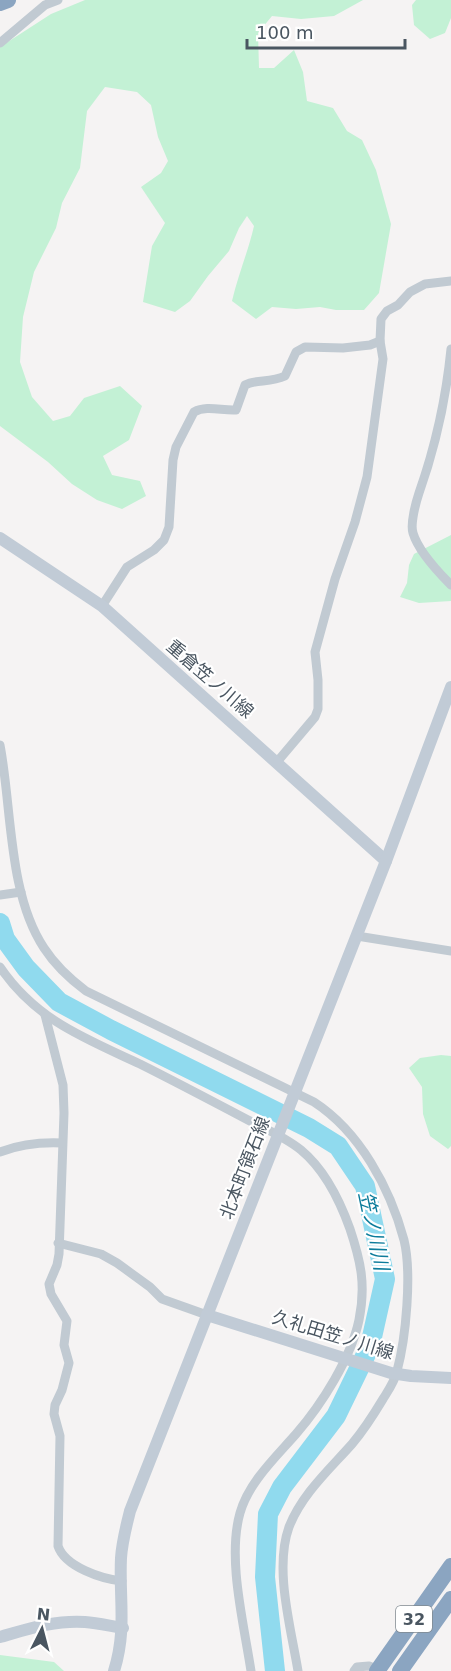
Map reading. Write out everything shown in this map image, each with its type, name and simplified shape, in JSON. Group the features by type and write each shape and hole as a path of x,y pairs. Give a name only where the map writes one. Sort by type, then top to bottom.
{"highway":[{"path":"0,3 8,0"},
{"name":"32","path":"379,1670 451,1566"},
{"name":"32","path":"400,1671 451,1599"}],"main road":[{"name":"重倉笠ノ川線","path":"0,538 102,606 386,861"},
{"name":"北本町領石線","path":"114,1671 123,1628 123,1542 130,1511 293,1093 357,936 451,687"},
{"name":"久礼田笠ノ川線","path":"207,1315 394,1373 451,1378"},
{"path":"0,1637 37,1626 62,1622 86,1622 123,1628"}],"street":[{"path":"0,43 45,5 58,0"},
{"path":"277,762 315,717 318,709 315,652 335,579 356,522 367,477 383,359 380,341 381,319 387,310 398,305 410,292 425,284 451,281"},
{"path":"102,606 127,567 154,550 164,540 169,527 173,460 176,447 194,412 211,408 236,410 245,385 250,382 273,381 285,376 296,352 305,347 343,348 370,345 380,341"},
{"path":"451,349 445,401 432,455 415,504 412,532 426,556 451,585"},
{"path":"0,745 18,892 29,921 44,948 67,976 86,991 326,1110 352,1135 390,1200 405,1242 407,1284 405,1329 394,1373 382,1400 354,1442 305,1498 290,1526 284,1544 285,1589 298,1671"},
{"path":"0,895 18,892"},
{"path":"357,936 451,951"},
{"path":"0,967 14,987 45,1015 81,1036 278,1133 302,1150 334,1192 347,1221 360,1260 363,1288 355,1340 347,1359 299,1431 246,1496 240,1514 236,1563 251,1671"},
{"path":"45,1015 63,1085 57,1265 49,1284 51,1294 67,1321 64,1345 69,1363 63,1390 55,1405 54,1414 60,1436 58,1546 61,1554 73,1564 103,1579 122,1581"},
{"path":"0,1152 18,1145 62,1143"},
{"path":"58,1243 101,1254 150,1287 162,1299 207,1315"},
{"path":"354,1671 357,1667 369,1666 379,1670"}],"green space":[{"path":"85,0 363,0 334,16 301,19 272,16 258,33 259,68 274,68 294,50 303,72 307,101 333,108 347,131 362,140 376,170 391,224 379,293 364,310 272,307 256,319 232,301 254,226 247,216 229,251 190,301 175,312 143,302 152,246 165,223 141,187 161,173 168,161 158,137 151,105 137,92 105,87 87,111 80,168 62,203 56,228 34,272 23,317 20,362 32,397 53,421 70,416 84,398 120,386 142,406 129,440 103,456 112,475 140,481 146,496 122,509 97,500 72,484 48,462 0,426 0,47 51,14"},
{"path":"416,0 451,0 451,18 445,33 430,39 414,25 412,5"},
{"path":"451,535 451,601 419,603 400,597 407,583 409,565 414,554"},
{"path":"451,1056 451,1146 448,1149 430,1136 423,1114 422,1087 409,1068 420,1058"},
{"path":"0,1655 54,1662 64,1671 0,1671"}],"waterway":[{"name":"笠ノ川川","path":"0,923 5,939 26,968 59,1002 309,1128 338,1146 365,1186 385,1279 370,1346 336,1416 282,1487 268,1514 265,1577 275,1671"}]}
